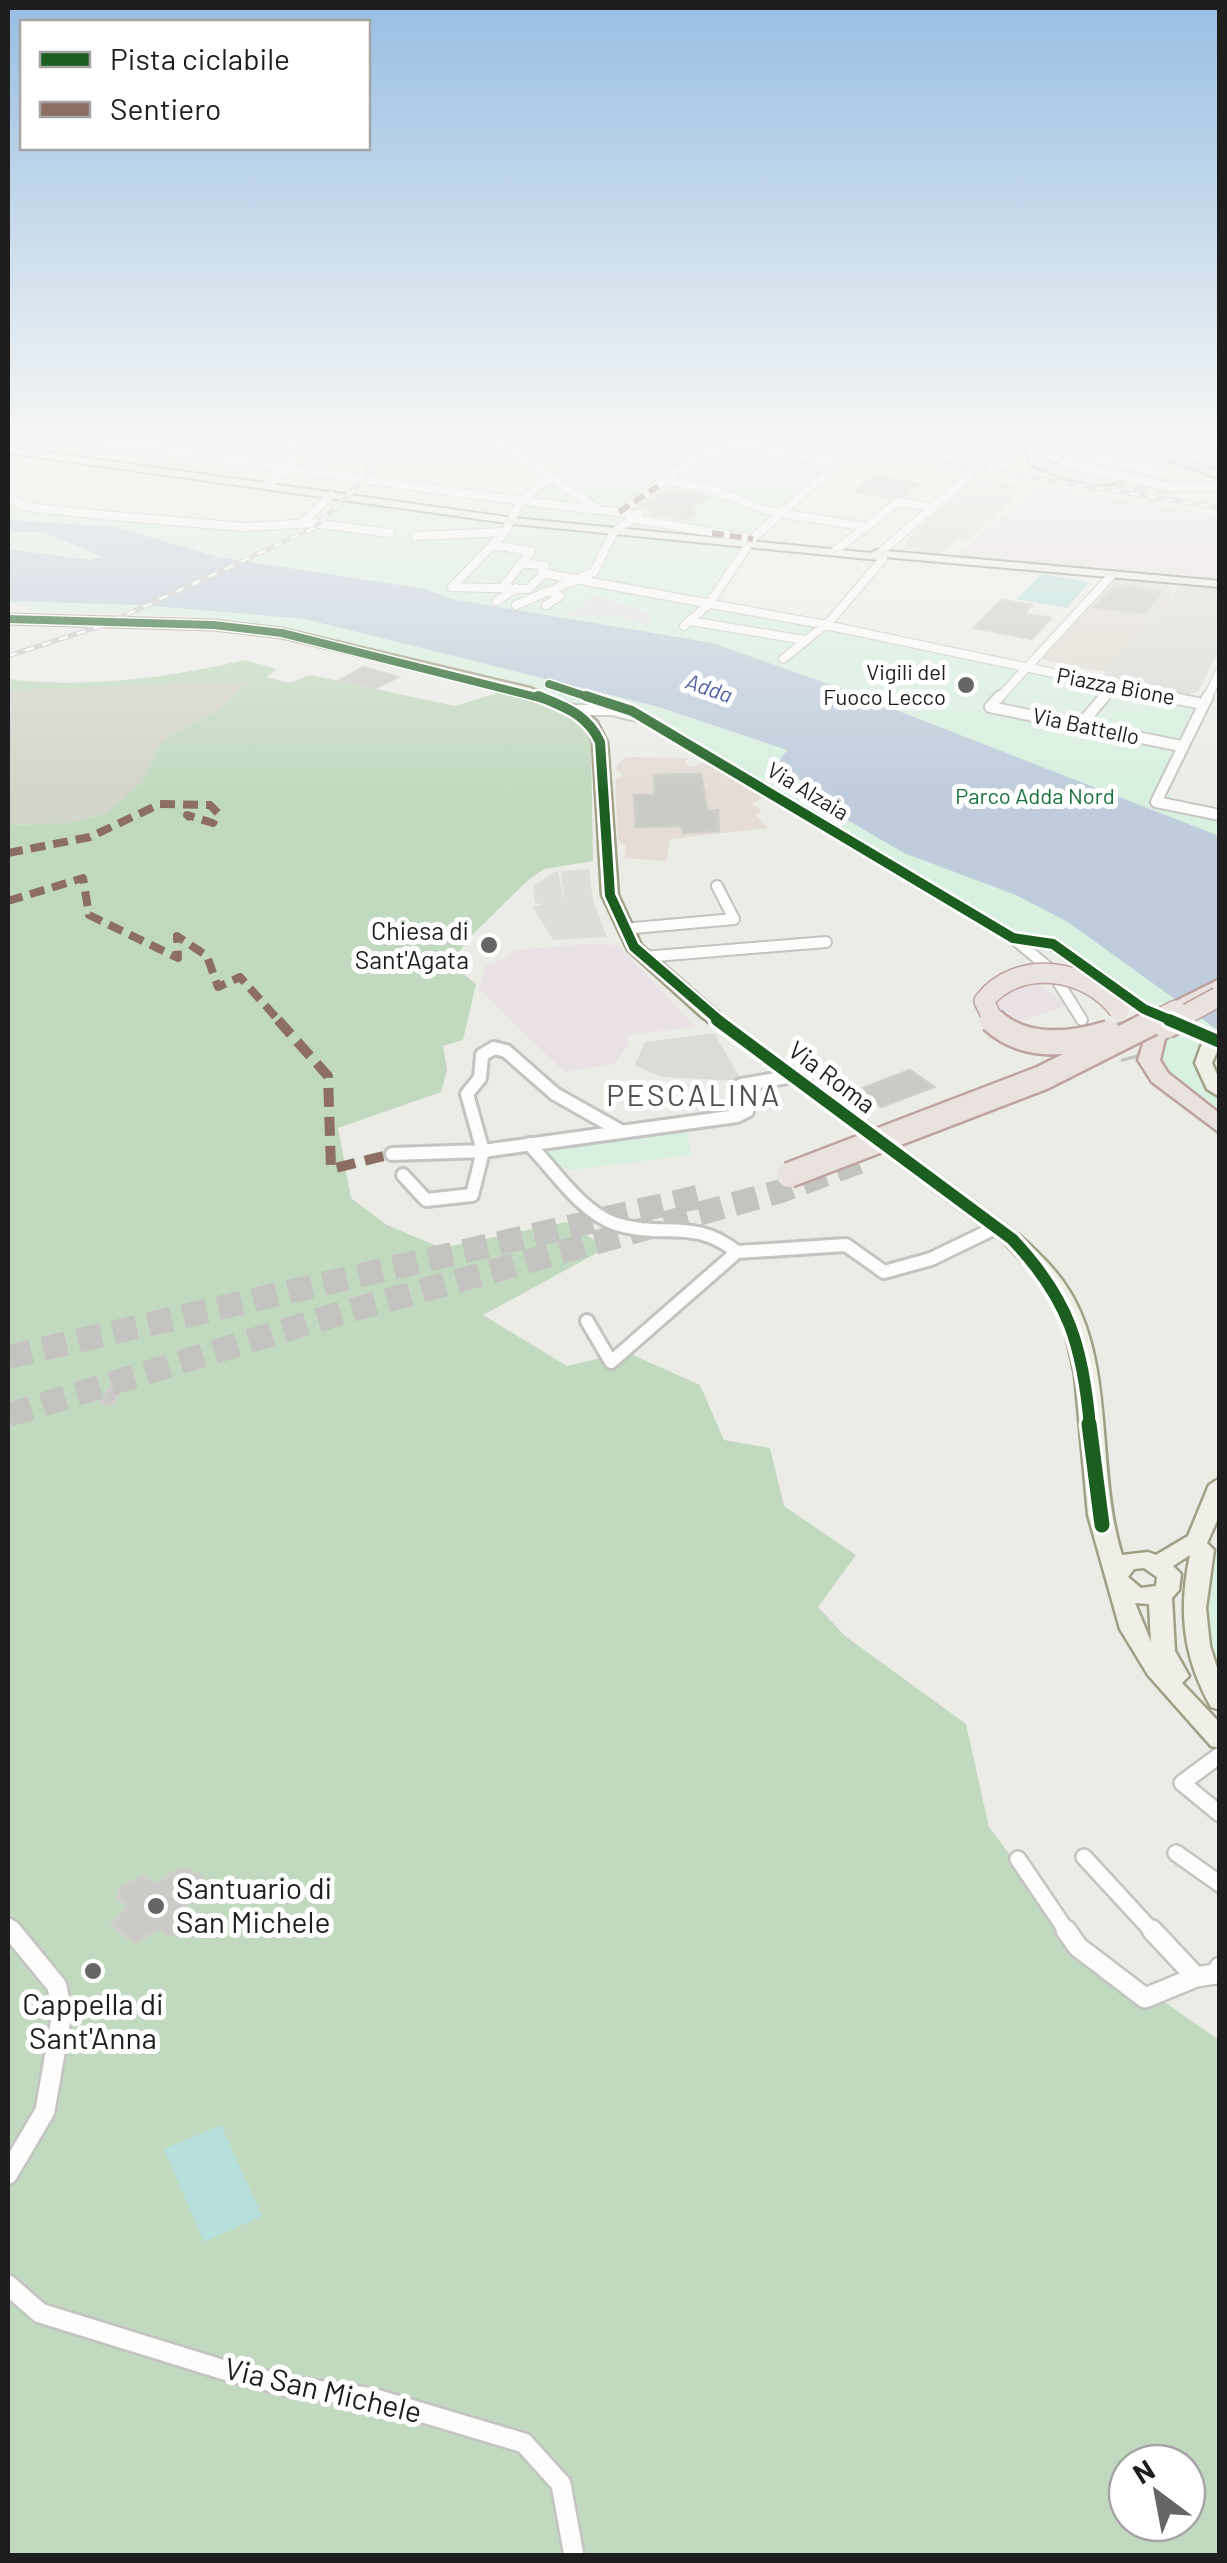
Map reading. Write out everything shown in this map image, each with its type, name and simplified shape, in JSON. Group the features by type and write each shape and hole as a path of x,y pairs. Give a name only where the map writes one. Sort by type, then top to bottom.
{"highway":[{"path":"1121,1016 1095,986 1049,975 1004,982 988,993 984,1003 989,1018 1006,1032 1054,1044 1087,1040 1219,993"},
{"path":"1219,993 1153,1038 1148,1057 1164,1080 1220,1126"},
{"path":"864,1160 1075,1075 1219,993"},
{"path":"789,1175 1042,1078 1176,1010"},
{"path":"1132,1059 1143,1080 1220,1142"}],"main road":[{"path":"925,558 1220,584"},
{"path":"8,619 252,629 516,689 574,710"},
{"name":"Via Roma","path":"574,710 590,722 600,742 608,881 623,929 643,957 677,989 997,1227 1049,1276 1071,1314 1102,1525 1121,1601 1142,1648 1180,1698 1220,1739"},
{"path":"1218,1091 1206,1076 1202,1061 1206,1048 1220,1036"},
{"path":"1220,1486 1197,1541 1150,1561 1125,1562 1118,1579 1138,1596 1165,1591 1203,1550 1220,1518"},
{"path":"1102,1525 1124,1549 1169,1574 1163,1651 1220,1728"},
{"path":"1203,1550 1192,1606 1196,1644 1220,1701"}],"street":[{"path":"480,558 452,587 506,591 526,600"},
{"path":"497,601 526,558"},
{"path":"516,605 583,579 603,558"},
{"path":"741,558 709,604 687,624 805,640"},
{"path":"784,659 820,624 830,621 885,558"},
{"name":"Piazza Bione","path":"522,563 545,566 545,573 820,624 1202,704"},
{"path":"506,591 528,589 545,573"},
{"path":"1030,669 1112,575"},
{"path":"546,605 560,596 549,591"},
{"name":"Via Battello","path":"1030,669 990,707 1181,746"},
{"path":"1220,671 1156,802 1220,815"},
{"path":"1080,725 1114,686"},
{"name":"Via Alzaia","path":"574,710 607,710 644,718 1013,938 1050,969 1082,1020"},
{"path":"623,929 734,918 717,886"},
{"path":"643,957 826,942"},
{"path":"403,1174 426,1200 472,1195 484,1150 467,1094 480,1078 482,1055 494,1048 506,1051 555,1094 619,1130"},
{"path":"392,1154 484,1150 736,1116 746,1111 741,1085 793,1076"},
{"path":"530,1144 600,1216 616,1224 682,1225 706,1231 737,1252"},
{"path":"587,1321 611,1362 737,1252 846,1245 884,1272 931,1259 997,1227"},
{"path":"1220,1755 1182,1783 1220,1814"},
{"path":"1176,1853 1220,1884"},
{"path":"1084,1857 1196,1977"},
{"path":"1018,1858 1078,1947 1145,1998 1196,1977 1216,1974 1220,1966"},
{"path":"8,1926 57,1986 62,2013 46,2110 8,2174"},
{"name":"Via San Michele","path":"8,2285 40,2313 94,2330 288,2386 372,2398 524,2443 561,2484 574,2556"}],"shaded area":[{"path":"961,558 1219,558 1219,579"},
{"path":"1042,574 1089,582 1067,608 1016,599"},
{"path":"1113,580 1169,584 1167,591 1173,592 1165,611 1158,610 1104,672 1042,659"},
{"path":"1178,586 1219,589 1219,649 1198,692 1186,695 1102,678 1106,672 1042,659 1079,619 1140,631 1159,610 1165,611"},
{"path":"595,595 652,614 647,626 618,616 567,616"},
{"path":"253,680 217,711 168,737 159,746 140,784 107,813 71,823 8,825 8,690"},
{"path":"626,757 688,758 685,763 690,767 710,761 773,795 751,803 762,811 755,815 769,828 670,839 667,861 624,858 626,847 618,839 615,781 623,775 616,769"},
{"path":"589,869 593,901 607,937 553,940 533,907 542,904 535,903 533,886 558,870 564,902 561,871"},
{"path":"618,945 696,1027 627,1035 628,1045 615,1064 564,1072 479,989 486,965 505,958 513,950"},
{"path":"1020,972 1064,1002 1064,1007 1020,1021 1007,1012 981,1011 984,987"},
{"path":"714,1033 742,1081 661,1077 635,1065 645,1042"},
{"path":"221,2125 262,2216 204,2242 164,2149"}],"green space":[{"name":"Parco Adda Nord","path":"8,558 739,558 712,602 1201,704 1163,790 1179,802 1219,808 1219,1118 1164,1071 1155,1055 1160,1034 1123,987 1099,973 1068,964 670,728 662,717 639,709 580,704 464,669 291,629 204,617 29,610 30,604 8,604"},
{"path":"245,660 277,669 266,677 289,683 310,675 455,706 504,691 569,714 583,726 591,745 593,861 544,869 468,939 451,964 476,984 463,1040 443,1046 447,1070 441,1092 338,1128 351,1198 387,1225 441,1248 566,1222 606,1248 483,1315 567,1366 626,1352 700,1385 724,1440 770,1448 784,1506 856,1555 818,1607 845,1636 966,1724 989,1827 1072,1938 1219,2040 1219,2555 8,2556 8,825 71,823 107,813 140,784 159,746 168,737 217,711 252,681 8,690 8,679 67,683 157,677"},
{"path":"680,1130 688,1135 691,1155 571,1170 558,1165 543,1150"},
{"path":"1219,1533 1219,1664 1213,1661 1199,1618"}],"water":[{"name":"Adda","path":"8,558 223,558 426,589 451,599 712,643 837,687 1219,836 1219,1031 1068,922 1016,895 904,853 839,815 809,784 773,769 787,750 659,707 305,619 141,605 8,601"}],"building":[{"path":"1116,584 1160,594 1145,613 1094,607"},
{"path":"1002,600 1032,605 1024,614 1051,618 1032,639 974,628"},
{"path":"364,667 398,677 376,688 340,680"},
{"path":"701,774 707,811 718,810 719,831 683,833 682,826 636,827 634,795 655,795 654,775"},
{"path":"910,1070 934,1087 881,1107 858,1090"},
{"path":"122,1368 134,1370 112,1405 100,1403"},
{"name":"Santuario di San Michele","path":"177,1870 191,1870 201,1877 200,1887 182,1903 195,1914 193,1925 184,1933 168,1936 159,1929 135,1943 111,1925 128,1906 118,1898 121,1887 143,1876 156,1884"}],"tunnel":[{"path":"1123,1021 1133,1059"},
{"path":"8,1415 338,1314 781,1191 864,1160"},
{"path":"8,1357 702,1196"}],"railway":[{"path":"8,656 104,625 250,558"}],"marked path":[{"path":"8,853 90,837 160,804 210,805 218,813 213,823 194,814 187,815 191,818"},
{"path":"8,901 83,878 89,915 178,958 177,936 207,956 218,987 240,977 328,1076 331,1169 392,1154"}],"cycle path":[{"path":"8,619 214,625 282,633 525,691 577,712 592,725 600,742 610,895 634,947 708,1013 1012,1239 1043,1271 1077,1338 1102,1525"},
{"path":"549,684 632,711 1013,938 1053,944 1144,1009 1220,1042"}],"place":[{"name":"Vigili del Fuoco Lecco","path":"966,685"},
{"name":"Chiesa di Sant'Agata","path":"489,945"},
{"name":"Santuario di San Michele","path":"156,1906"},
{"name":"Cappella di Sant'Anna","path":"93,1971"}],"district":[{"name":"PESCALINA","path":"694,1096"}]}
